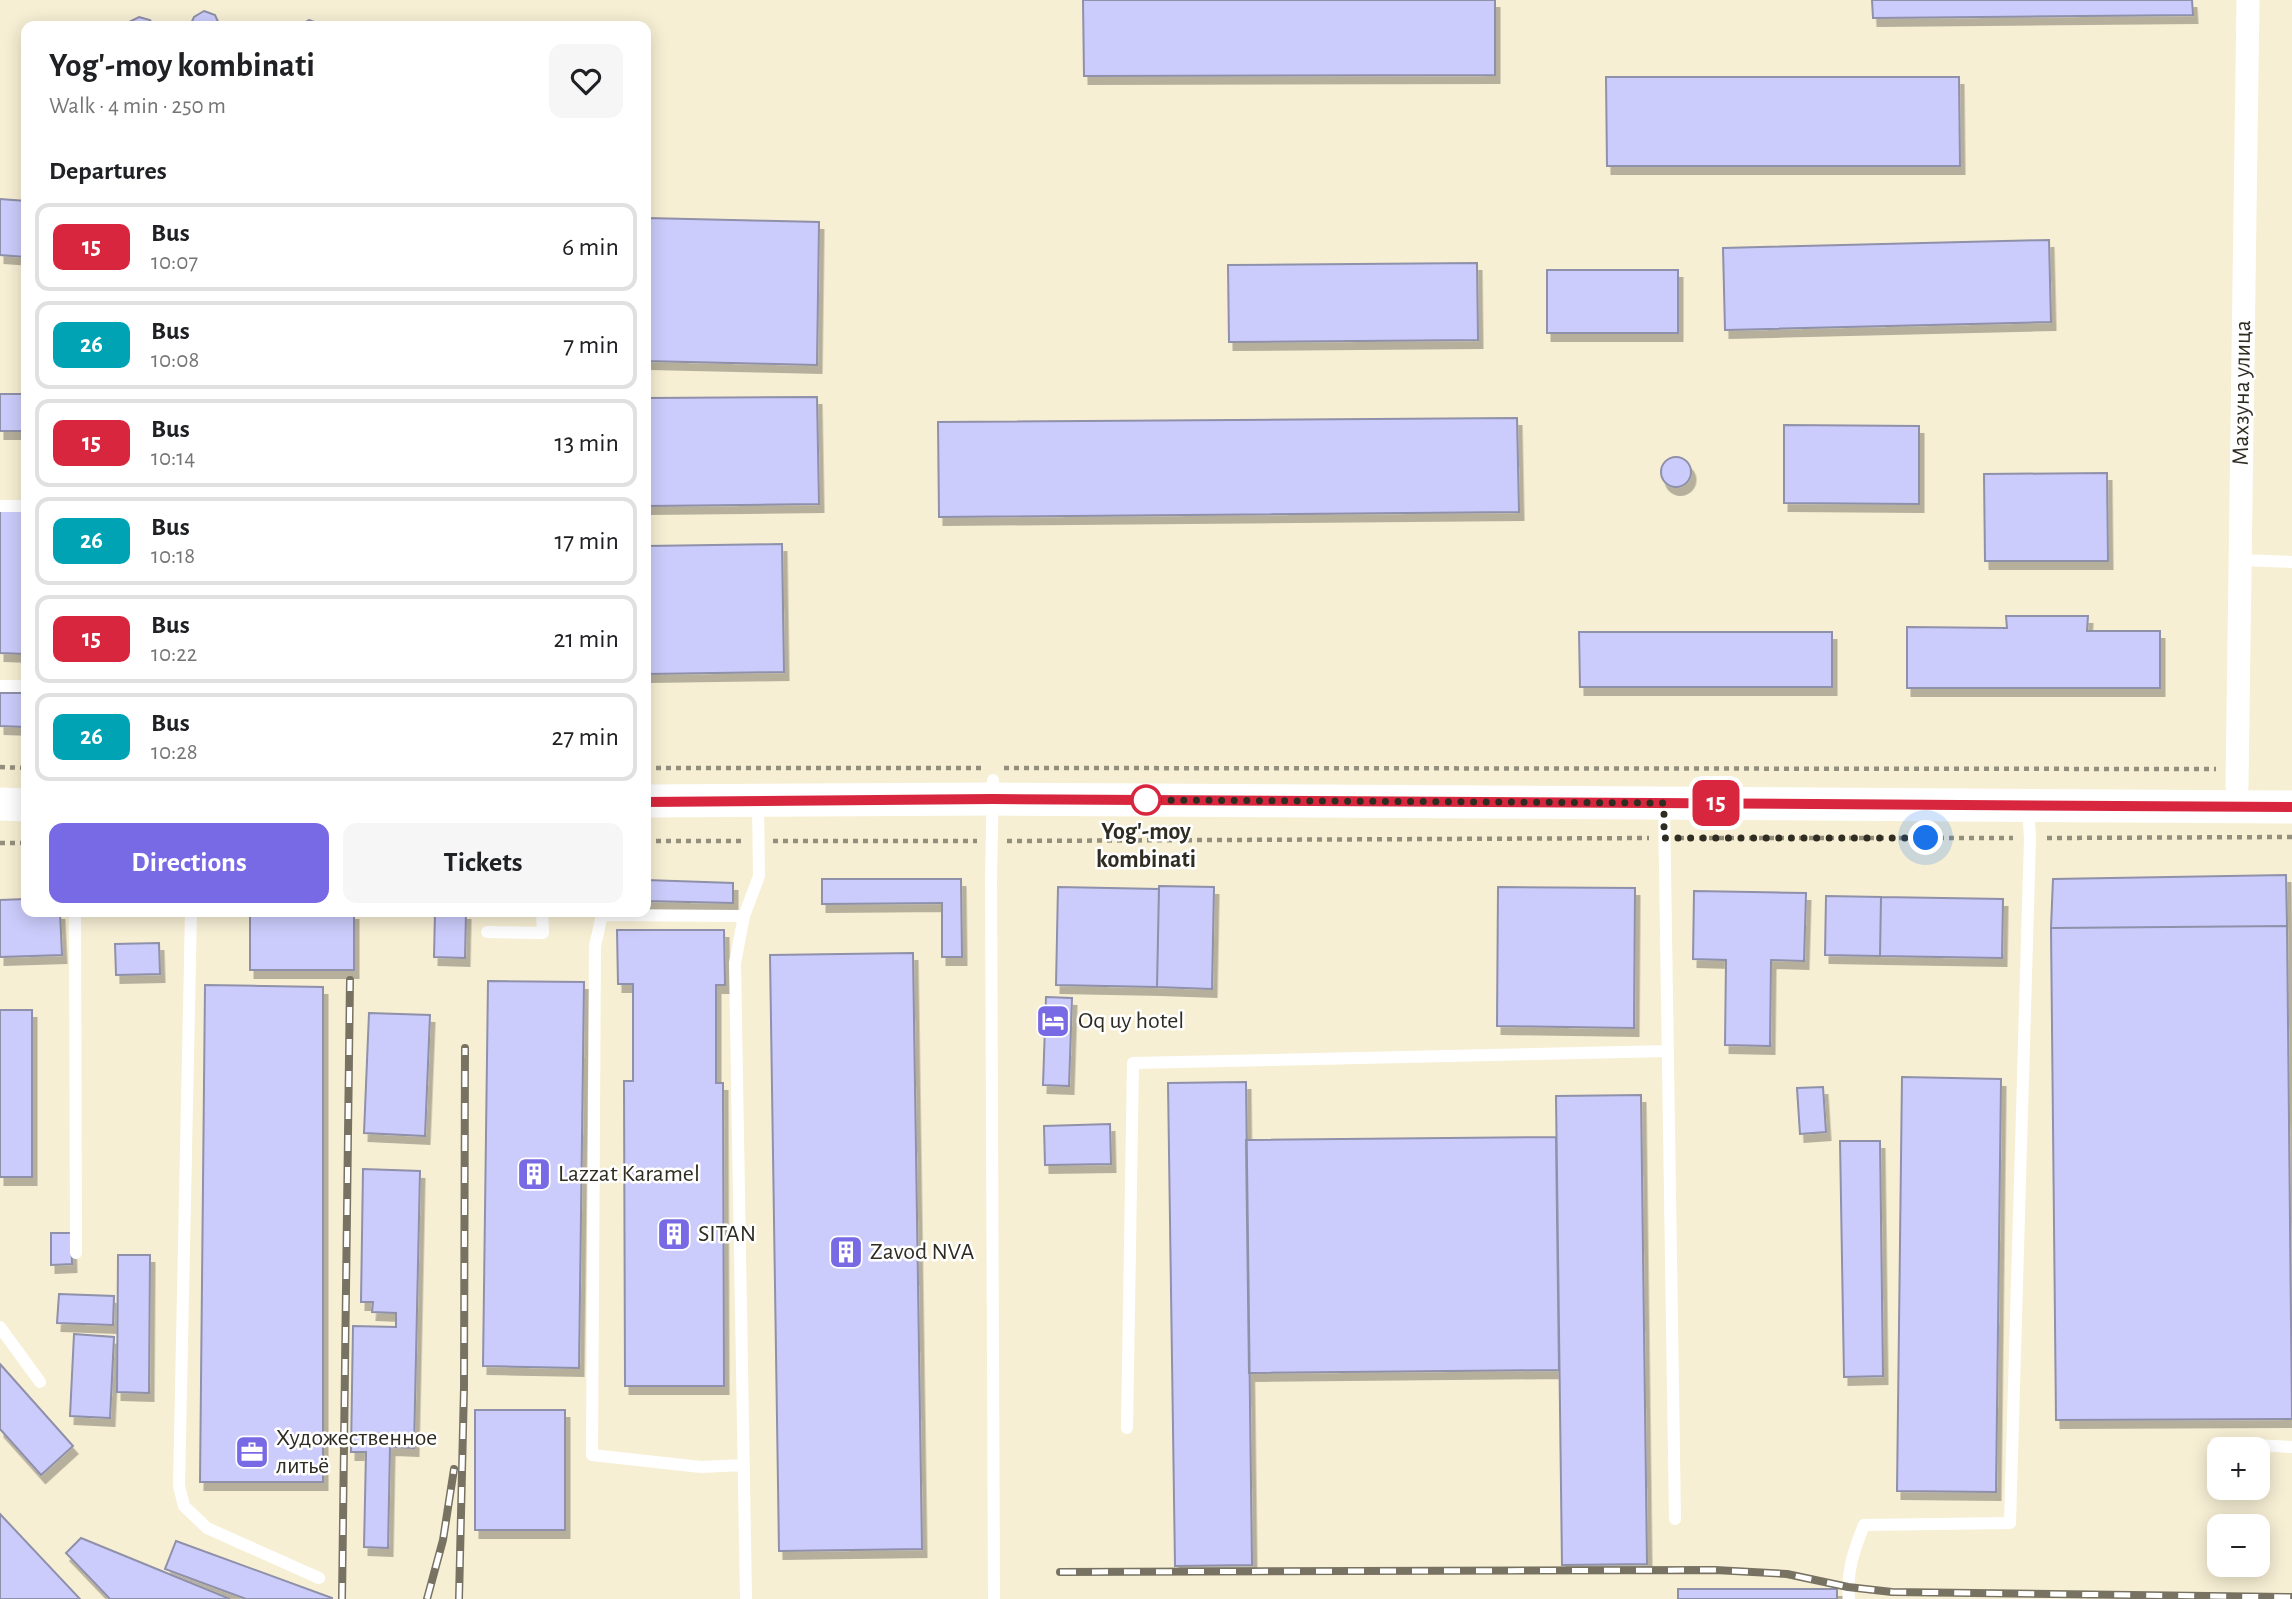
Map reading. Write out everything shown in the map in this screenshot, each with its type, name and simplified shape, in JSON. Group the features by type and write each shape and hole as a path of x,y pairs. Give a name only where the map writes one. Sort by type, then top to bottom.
{"main road":[{"path":"651,782 1664,803 2029,822 2237,787 2292,807"},
{"path":"0,785 21,785"},
{"path":"651,802 758,801 993,789 2292,787"},
{"path":"0,804 21,804"}],"street":[{"name":"Махзуна улица","path":"2237,787 2248,0"}],"lane":[{"path":"0,506 21,506"},
{"path":"2240,560 2292,562"},
{"path":"0,686 21,686"},
{"path":"993,789 994,1599"},
{"path":"746,1599 735,964 744,916 759,876 758,801"},
{"path":"1664,803 1675,1518"},
{"path":"1849,1599 1847,1587 1850,1559 1864,1525 2010,1523 2029,822"},
{"path":"651,915 744,916"},
{"path":"75,917 76,1253"},
{"path":"191,917 179,1486 184,1506 207,1528 319,1578"},
{"path":"486,932 543,933 542,917"},
{"path":"602,917 595,946 593,1455 701,1467 744,1465"},
{"path":"1127,1427 1133,1063 1668,1051"},
{"path":"0,1327 40,1382"},
{"path":"2270,1446 2292,1447"}],"path":[{"path":"0,768 21,768"},
{"path":"651,768 2237,787"},
{"path":"651,841 1664,838 2029,822 2292,837"},
{"path":"0,843 21,843"}],"building":[{"path":"1083,0 1495,0 1495,75 1084,76"},
{"path":"1872,0 2192,0 2193,15 1873,18"},
{"path":"204,11 215,15 218,21 192,21"},
{"path":"139,17 151,21 131,21"},
{"path":"1606,77 1959,77 1960,166 1607,166"},
{"path":"0,199 21,201 21,257 0,255"},
{"path":"651,218 819,222 817,365 651,361"},
{"path":"2049,240 2051,322 1725,330 1723,248"},
{"path":"1477,263 1478,340 1229,342 1228,265"},
{"path":"1547,270 1678,270 1678,333 1547,333"},
{"path":"0,394 21,394 21,431 0,431"},
{"path":"817,397 819,504 651,506 651,398"},
{"path":"1517,418 1519,512 939,517 938,422"},
{"path":"1784,425 1919,426 1919,504 1784,503"},
{"path":"1676,457 1687,461 1691,472 1687,483 1676,487 1665,483 1661,472 1665,461"},
{"path":"2107,473 2108,561 1985,561 1984,474"},
{"path":"0,511 21,511 21,654 0,653"},
{"path":"782,544 784,672 651,674 651,546"},
{"path":"2006,616 2088,616 2087,631 2160,631 2160,688 1907,688 1907,627 2007,628"},
{"path":"1579,632 1832,632 1832,687 1580,687"},
{"path":"0,693 21,693 21,727 0,726"},
{"path":"2286,875 2287,926 2051,928 2053,879"},
{"path":"822,879 961,879 962,957 942,957 942,903 822,904"},
{"path":"651,880 733,883 733,903 651,901"},
{"path":"1159,886 1214,887 1212,989 1157,987"},
{"path":"1058,887 1159,889 1157,987 1056,985"},
{"path":"1498,887 1635,888 1634,1028 1497,1026"},
{"path":"1694,891 1806,893 1804,961 1771,960 1770,1046 1725,1045 1726,960 1693,959"},
{"path":"1826,896 1881,897 1880,956 1825,955"},
{"path":"1881,897 2003,899 2002,958 1880,956"},
{"path":"21,899 21,917 60,917 62,955 0,957 0,900"},
{"path":"250,917 354,917 354,970 250,970"},
{"path":"435,917 466,917 465,958 434,957"},
{"path":"2287,926 2292,1419 2056,1420 2051,928"},
{"name":"SITAN","path":"617,930 724,930 725,985 716,985 716,1083 723,1083 724,1386 625,1386 624,1081 633,1081 633,984 618,984"},
{"path":"159,943 160,974 116,975 115,944"},
{"name":"Zavod NVA","path":"913,953 922,1549 779,1551 770,955"},
{"name":"Lazzat Karamel","path":"488,981 584,982 579,1368 483,1366"},
{"path":"205,985 323,987 323,1482 200,1482"},
{"path":"1046,997 1072,998 1069,1086 1043,1085"},
{"path":"0,1010 32,1010 32,1177 0,1177"},
{"path":"369,1013 430,1015 425,1136 364,1133"},
{"path":"1902,1077 2001,1079 1996,1492 1897,1491"},
{"path":"1246,1082 1252,1565 1175,1566 1168,1083"},
{"path":"1823,1087 1826,1132 1800,1134 1797,1088"},
{"path":"1641,1095 1647,1564 1562,1565 1556,1096"},
{"path":"1110,1124 1111,1164 1045,1165 1044,1126"},
{"path":"1556,1137 1559,1370 1249,1373 1246,1140"},
{"path":"1840,1141 1880,1141 1883,1376 1844,1377"},
{"path":"363,1169 420,1171 414,1448 390,1447 388,1548 364,1547 366,1452 351,1452 353,1326 396,1327 396,1313 372,1312 373,1302 361,1302"},
{"path":"51,1233 71,1233 72,1264 51,1265"},
{"path":"118,1255 150,1255 149,1393 117,1392"},
{"path":"59,1294 114,1296 113,1325 57,1323"},
{"path":"74,1334 114,1337 110,1418 70,1416"},
{"path":"0,1364 73,1446 41,1475 0,1429"},
{"path":"475,1410 565,1410 565,1530 475,1530"},
{"path":"0,1514 80,1599 0,1599"},
{"path":"81,1538 230,1599 110,1599 66,1553"},
{"path":"176,1541 332,1599 246,1599 165,1569"},
{"path":"1678,1589 1837,1589 1837,1599 1678,1599"}],"railway":[{"path":"342,1599 350,980"},
{"path":"459,1599 464,1387 465,1048"},
{"path":"427,1599 443,1540 454,1469"},
{"path":"1060,1572 1715,1570 1787,1574 1848,1587 1892,1592 2292,1597"}],"bus line":[{"name":"15","path":"651,802 993,799 2292,807"}],"place":[{"name":"Yog'-moy kombinati","path":"1146,800"},
{"name":"Oq uy hotel","path":"1053,1021"},
{"name":"Lazzat Karamel","path":"534,1174"},
{"name":"SITAN","path":"674,1234"},
{"name":"Zavod NVA","path":"846,1252"},
{"name":"Художественное литьё","path":"252,1452"}],"route":[{"path":"1146,800 1664,803 1664,838 1926,838"}]}
